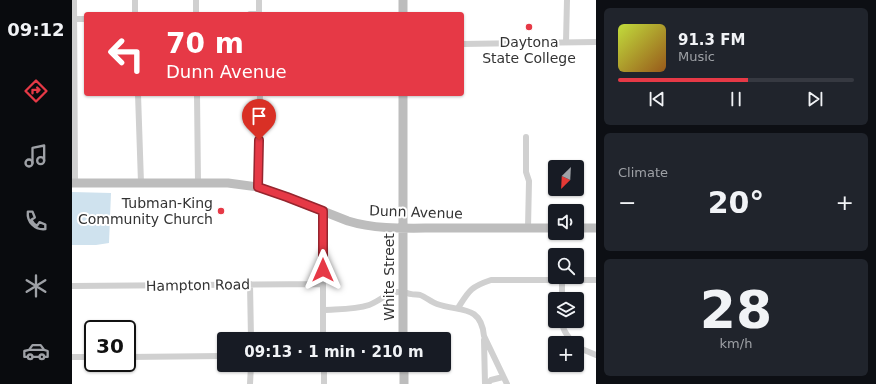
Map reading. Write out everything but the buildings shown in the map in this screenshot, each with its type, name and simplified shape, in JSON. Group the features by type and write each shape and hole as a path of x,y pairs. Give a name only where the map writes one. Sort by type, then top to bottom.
{"main road":[{"path":"403,0 403,12"},
{"name":"White Street","path":"403,96 403,332"},
{"name":"Dunn Avenue","path":"73,183 228,183 258,187 358,224 403,228 548,228"},
{"path":"584,228 596,228"},
{"path":"404,372 404,384"}],"street":[{"path":"73,183 74,0"},
{"path":"135,0 136,12"},
{"path":"196,0 196,12"},
{"path":"259,0 259,12"},
{"path":"566,42 567,0"},
{"path":"73,19 84,18"},
{"path":"464,44 596,42"},
{"path":"138,96 141,183"},
{"path":"197,96 198,182"},
{"path":"258,187 260,96"},
{"path":"526,137 528,228"},
{"path":"323,211 323,332"},
{"path":"458,308 470,290 491,280 548,280"},
{"path":"584,280 596,280"},
{"path":"250,284 251,332"},
{"name":"Hampton Road","path":"72,286 323,284"},
{"path":"323,310 368,305 391,293 403,292 419,294 436,304 465,309 472,312 480,321 484,329 486,384"},
{"path":"484,336 507,384"},
{"path":"584,350 596,355"},
{"path":"136,357 217,356"},
{"path":"72,357 84,357"},
{"path":"250,384 251,372"},
{"path":"324,372 324,384"},
{"path":"486,384 491,380 504,377"}],"water":[{"path":"72,192 111,193 109,243 96,245 72,245"}],"place":[{"name":"Daytona State College","path":"529,27"},
{"name":"Tubman-King Community Church","path":"221,211"}],"route":[{"path":"259,140 258,187 323,211 323,270"}]}
